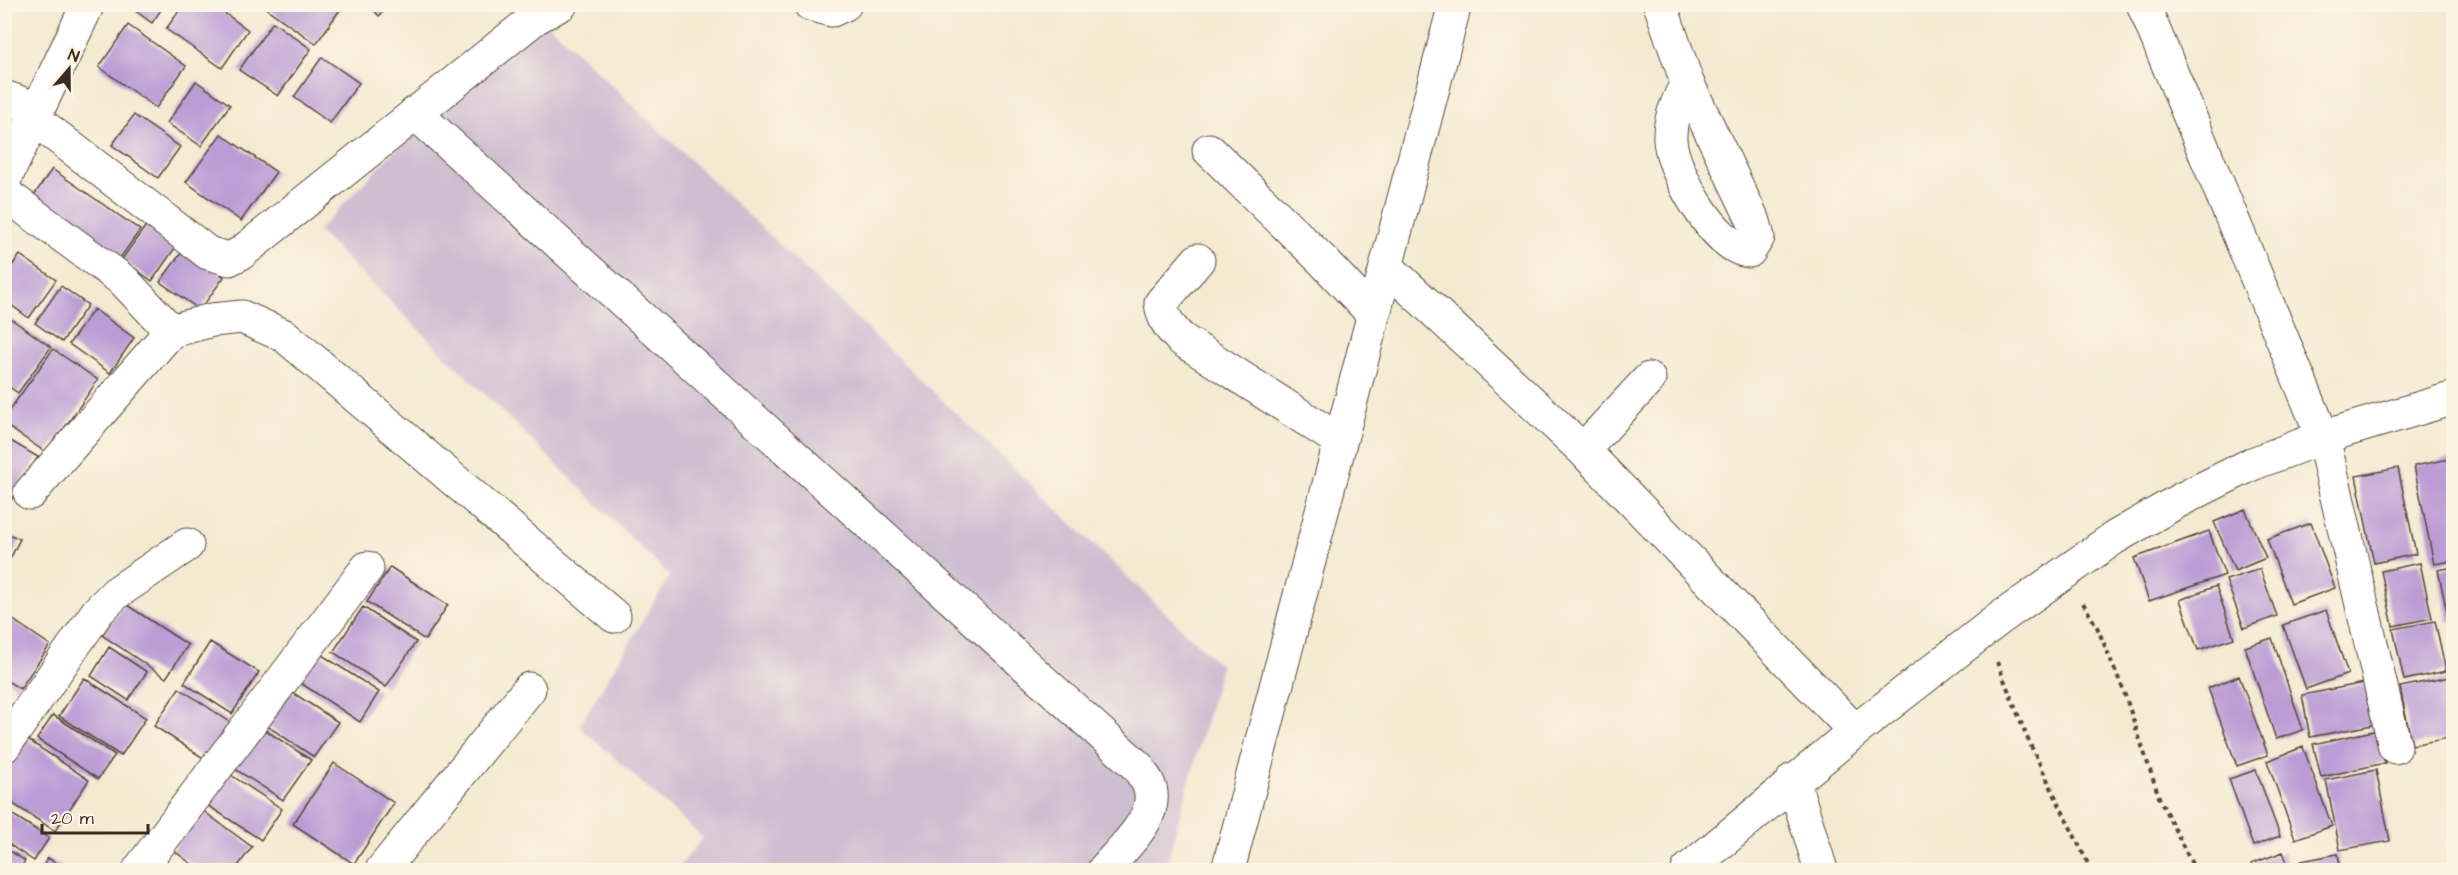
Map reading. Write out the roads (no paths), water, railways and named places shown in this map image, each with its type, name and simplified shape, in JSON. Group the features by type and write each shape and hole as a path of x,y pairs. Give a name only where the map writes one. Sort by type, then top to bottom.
{"street":[{"path":"4,181 88,4"},
{"path":"4,97 36,113 208,254 229,259 241,253 535,18 561,4"},
{"path":"810,4 832,10 845,4"},
{"path":"1228,870 1455,4"},
{"path":"1660,4 1687,82"},
{"path":"2143,4 2323,438 2395,747"},
{"path":"415,113 1138,767 1149,785 1152,803 1146,820 1104,870"},
{"path":"1209,150 1323,261 1374,315"},
{"path":"4,193 124,281 171,331"},
{"path":"1198,261 1161,303 1162,315 1169,327 1181,339 1340,441"},
{"path":"1387,267 1583,450 1855,731"},
{"path":"30,493 171,331 212,320 242,317 285,336 614,616"},
{"path":"1583,450 1649,379"},
{"path":"1688,870 1793,780 1855,731 1985,631 2114,538 2180,500 2252,464 2323,438 2454,398"},
{"path":"4,746 98,611 116,593 187,545"},
{"path":"139,870 367,568"},
{"path":"382,870 529,689"},
{"path":"1793,780 1821,870"}]}
